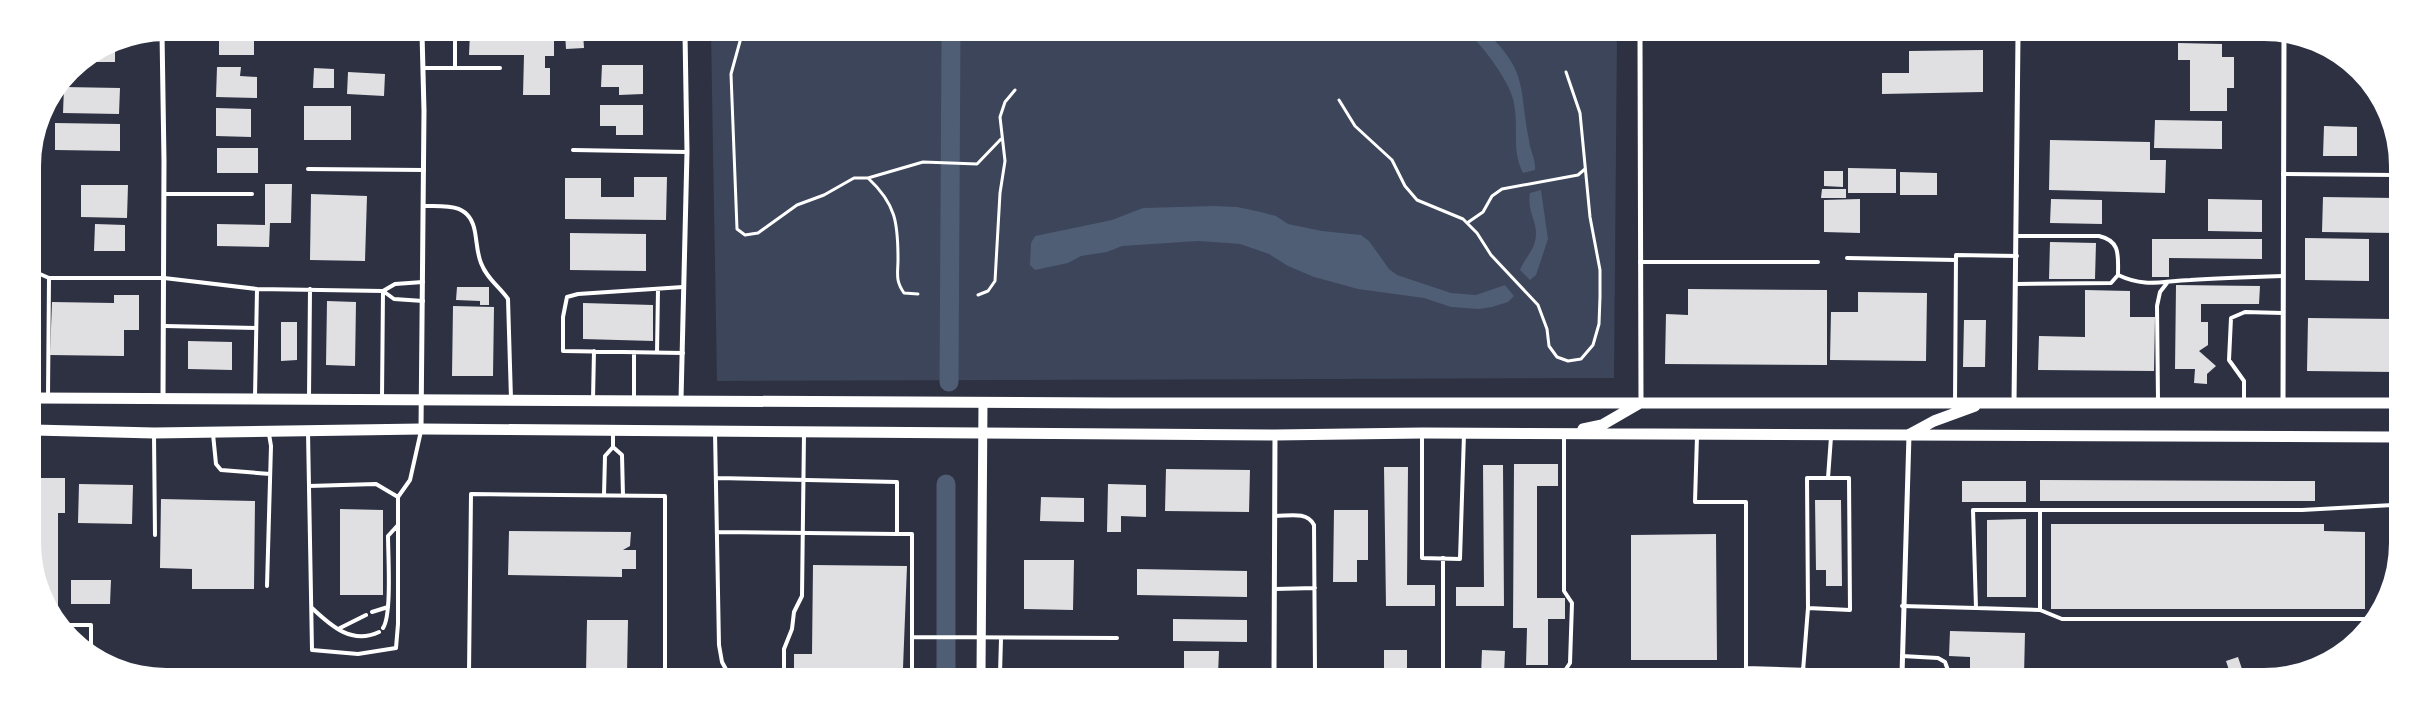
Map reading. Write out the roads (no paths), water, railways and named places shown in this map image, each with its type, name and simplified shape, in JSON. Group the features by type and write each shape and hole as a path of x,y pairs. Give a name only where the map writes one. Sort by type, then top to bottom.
{"main road":[{"path":"41,398 983,402 2389,403"},
{"path":"1564,434 1602,425 1641,403"},
{"path":"1909,435 1934,421 1984,403"},
{"path":"41,430 154,433 421,430 1275,436 1422,433 2389,437"}],"street":[{"path":"1640,41 1641,403"},
{"path":"2014,403 2018,41"},
{"path":"162,42 164,398"},
{"path":"421,430 424,206 422,42"},
{"path":"681,401 687,152 685,42"},
{"path":"2283,403 2284,43"},
{"path":"981,668 983,402"},
{"path":"1902,667 1902,606 1909,435"},
{"path":"1274,667 1275,436"}],"lane":[{"path":"455,42 455,68"},
{"path":"423,68 500,68"},
{"path":"573,150 687,152"},
{"path":"308,169 424,170"},
{"path":"2283,174 2389,175"},
{"path":"164,194 252,194"},
{"path":"424,206 454,206 464,212 473,226 480,261 487,277 508,300 510,400"},
{"path":"2016,284 2111,283 2118,275 2118,256 2110,239 2099,236 2017,236"},
{"path":"1955,403 1956,255 2017,256"},
{"path":"1847,258 1956,260"},
{"path":"1640,262 1818,262"},
{"path":"42,274 49,278 164,278 257,289 383,291 395,284 423,282"},
{"path":"2118,275 2134,282 2167,284 2187,280 2283,276"},
{"path":"48,398 49,278"},
{"path":"2158,403 2157,306 2160,292 2167,284"},
{"path":"683,287 578,294 567,297 564,317 563,351 683,353"},
{"path":"255,399 257,289"},
{"path":"309,399 310,289"},
{"path":"656,352 658,289"},
{"path":"383,291 394,299 423,301"},
{"path":"382,399 383,291"},
{"path":"2244,403 2244,381 2229,360 2231,318 2245,312 2284,313"},
{"path":"165,326 256,328"},
{"path":"592,401 594,352"},
{"path":"634,352 634,401"},
{"path":"308,432 312,650 358,654 396,648 398,624 398,497 410,480 421,430"},
{"path":"212,432 216,464 221,470 270,474"},
{"path":"267,586 270,474 269,432"},
{"path":"604,495 605,456 613,447 613,432"},
{"path":"715,432 719,645 722,662 725,668"},
{"path":"784,668 784,649 792,629 794,612 802,596 804,432"},
{"path":"154,433 155,535"},
{"path":"1422,433 1422,558 1460,558 1464,434"},
{"path":"1564,434 1564,591 1572,602 1570,663 1567,667"},
{"path":"1697,434 1695,502 1746,502 1746,667"},
{"path":"1828,478 1831,435"},
{"path":"613,447 622,456 623,496"},
{"path":"717,478 898,482 897,534"},
{"path":"1803,667 1808,608 1807,478 1849,478 1850,610 1808,608"},
{"path":"309,486 376,484 398,497"},
{"path":"469,668 471,494 665,496 665,668"},
{"path":"1976,608 1973,510 2302,510 2389,506"},
{"path":"2040,510 2040,610"},
{"path":"1275,516 1305,516 1311,519 1314,525 1315,667"},
{"path":"384,628 387,623 388,607 388,536 398,525"},
{"path":"717,532 912,534 912,668"},
{"path":"1443,558 1443,667"},
{"path":"1275,589 1315,588"},
{"path":"1902,606 2040,610 2062,620 2362,620"},
{"path":"372,612 388,607"},
{"path":"312,608 329,624 340,628 351,636 370,636 379,632"},
{"path":"340,628 366,615"},
{"path":"72,625 91,625 91,642"},
{"path":"913,637 982,639 1117,638"},
{"path":"1000,668 1001,639"},
{"path":"1902,656 1938,658 1945,662 1947,667"}],"waterway":[{"path":"949,382 951,42"},
{"path":"946,484 946,668"}]}
